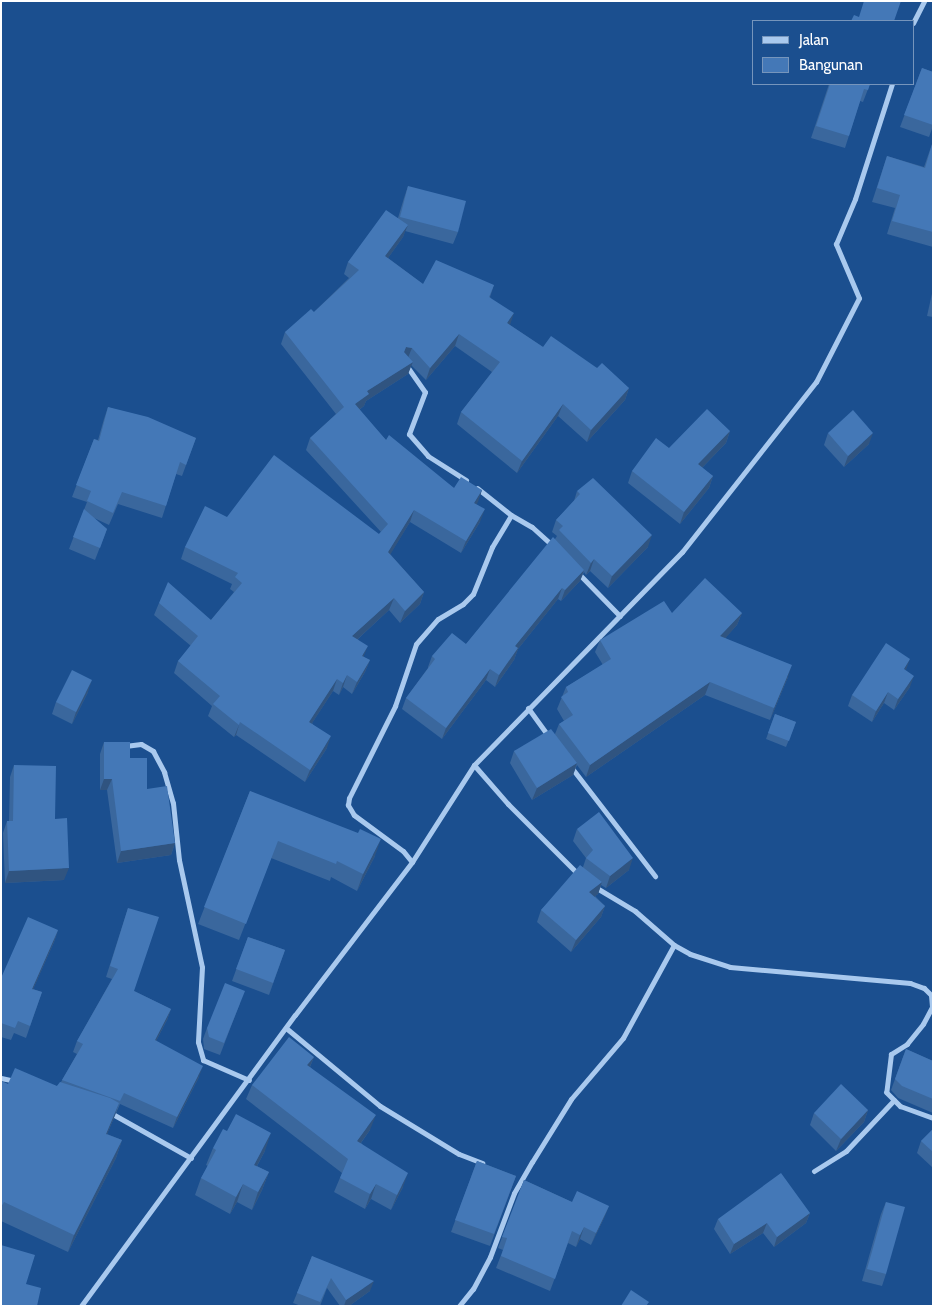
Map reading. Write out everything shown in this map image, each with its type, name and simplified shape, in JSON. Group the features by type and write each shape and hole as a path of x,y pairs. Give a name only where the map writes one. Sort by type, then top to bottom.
{"street":[{"path":"914,22 924,1"},
{"path":"81,1306 286,1028 412,862 474,764 620,616 710,520 811,389 859,298 836,244 855,199 892,85"},
{"path":"404,363 422,382 425,392 410,428 409,434 414,444 532,528 559,553"},
{"path":"412,862 403,851 354,815 348,805 349,798 395,706 416,644 438,619 463,604 473,594 492,546 512,515"},
{"path":"572,567 620,616"},
{"path":"528,708 555,745"},
{"path":"120,746 141,744 153,751 164,772 172,803 179,860 202,967 198,1042 203,1060 249,1080"},
{"path":"566,760 655,876"},
{"path":"474,764 508,804 586,882 635,911 674,945 690,954 730,967 910,984 924,988 932,1002 929,1015 907,1044 891,1054 888,1060 890,1076 886,1092 894,1100 933,1118"},
{"path":"459,1306 473,1289 490,1257 521,1180 571,1099 623,1038 674,945"},
{"path":"286,1028 380,1106 459,1154 486,1165"},
{"path":"1,1078 24,1084"},
{"path":"814,1171 846,1151 894,1100"},
{"path":"97,1108 191,1158"},
{"path":"512,1176 521,1180"}],"building":[{"path":"864,1 901,1 894,20 852,20 854,15 859,17"},
{"path":"922,68 933,72 933,125 904,115"},
{"path":"830,85 870,85 868,90 864,89 849,136 816,126"},
{"path":"933,141 933,232 892,221 900,195 877,188 887,156 925,168"},
{"path":"408,186 466,201 458,232 400,217"},
{"path":"386,210 408,225 385,256 423,284 436,260 494,285 489,297 514,313 507,323 543,347 551,336 597,368 602,363 629,388 591,430 563,404 522,461 461,412 500,362 459,334 430,368 412,348 406,347 404,352 413,362 367,391 369,394 355,404 386,440 389,435 454,488 461,477 482,490 474,503 485,509 466,541 414,510 388,552 424,592 405,611 394,598 352,636 368,646 362,656 370,660 357,682 347,675 343,683 337,679 309,722 331,736 310,770 240,722 239,725 213,704 220,696 178,661 198,636 159,603 168,582 211,620 242,583 235,577 238,573 185,547 205,506 227,517 274,455 379,534 388,524 310,438 344,407 285,332 311,309 314,312 359,270 348,262"},
{"path":"108,407 148,417 196,438 186,465 180,462 166,506 122,492 113,513 87,501 91,491 76,485 94,439 99,441"},
{"path":"707,409 730,431 698,464 713,476 684,512 632,471 656,438 669,448"},
{"path":"853,410 873,433 848,456 828,433"},
{"path":"593,478 652,535 612,576 594,559 591,563 559,530 563,526 556,520 580,494 577,491"},
{"path":"84,509 107,529 100,548 73,537"},
{"path":"553,537 584,570 565,590 562,588 515,646 518,648 499,675 490,669 446,728 406,698 435,659 432,656 452,633 466,644"},
{"path":"705,578 742,613 720,636 792,665 774,708 710,682 590,765 559,724 573,715 561,697 568,692 566,687 611,659 600,640 664,601 672,613"},
{"path":"886,643 910,659 904,669 914,676 898,699 888,692 876,711 852,695"},
{"path":"72,670 92,680 76,712 56,702"},
{"path":"775,714 796,722 789,741 768,733"},
{"path":"551,729 577,763 537,788 514,751"},
{"path":"104,742 130,742 130,758 147,758 147,789 167,786 175,843 121,851 112,779 104,779"},
{"path":"14,765 56,766 55,819 67,818 69,868 9,871 7,821 13,821"},
{"path":"250,791 358,833 360,829 381,839 363,874 337,861 336,864 278,841 246,924 204,907"},
{"path":"599,812 633,858 610,876 586,858 593,850 577,829"},
{"path":"580,865 602,882 589,892 605,906 576,940 541,910"},
{"path":"128,908 159,917 134,991 171,1009 155,1040 203,1066 177,1117 124,1093 120,1101 62,1080 83,1044 77,1041 118,969 110,966"},
{"path":"28,917 58,930 32,989 42,992 30,1026 18,1021 15,1028 1,1023 1,978"},
{"path":"248,937 285,950 273,983 236,969"},
{"path":"225,983 245,991 224,1043 209,1037 207,1028"},
{"path":"289,1037 314,1057 307,1065 376,1115 357,1141 408,1173 397,1195 376,1184 370,1194 340,1178 348,1159 252,1085"},
{"path":"906,1049 933,1061 933,1099 902,1086 895,1079"},
{"path":"15,1068 57,1086 60,1082 110,1098 119,1103 106,1134 122,1140 74,1235 4,1202 1,1207 1,1081 8,1084"},
{"path":"841,1084 868,1110 841,1139 814,1113"},
{"path":"236,1114 271,1133 254,1165 269,1172 258,1192 243,1184 236,1197 201,1178 216,1150 213,1148 223,1129 227,1131"},
{"path":"933,1129 933,1152 921,1141"},
{"path":"477,1161 516,1176 494,1234 455,1220"},
{"path":"781,1173 810,1213 777,1237 767,1223 734,1244 718,1219"},
{"path":"524,1180 572,1202 577,1191 609,1206 596,1233 584,1227 580,1235 572,1231 555,1279 501,1256 507,1238 502,1237"},
{"path":"886,1202 905,1207 886,1274 867,1269"},
{"path":"1,1245 35,1255 26,1284 41,1288 37,1306 1,1306"},
{"path":"312,1256 374,1281 346,1300 331,1278 320,1302 297,1293"},
{"path":"631,1290 649,1302 646,1306 621,1306"}]}
